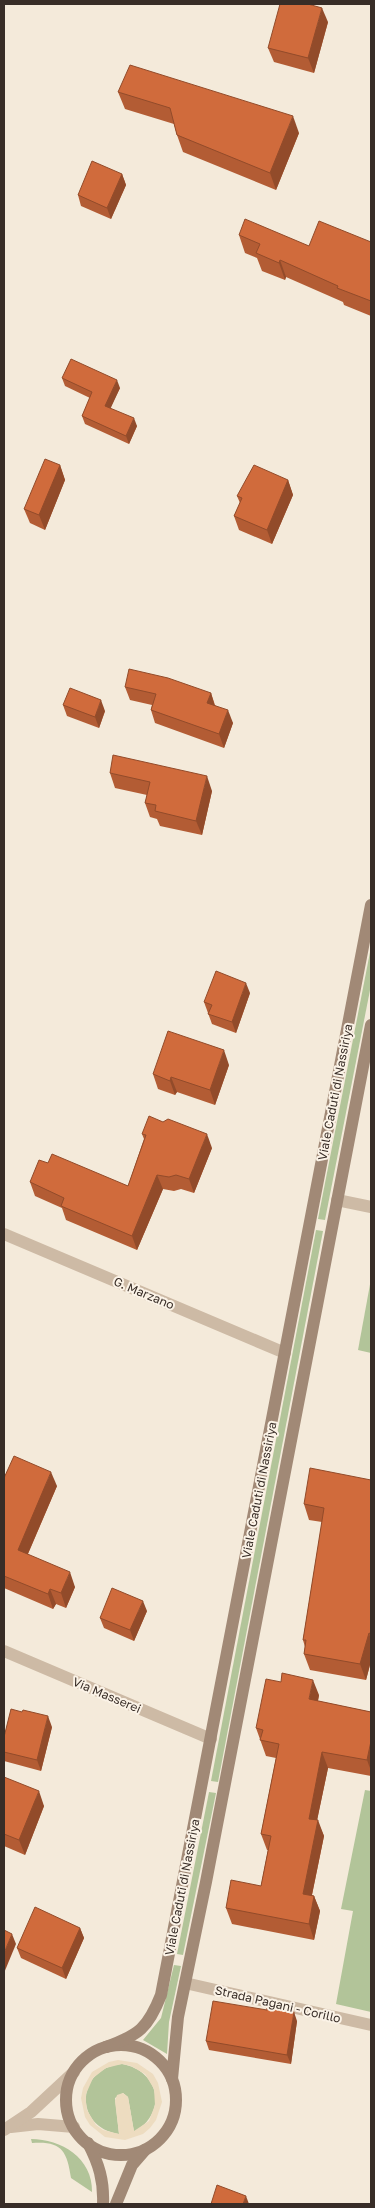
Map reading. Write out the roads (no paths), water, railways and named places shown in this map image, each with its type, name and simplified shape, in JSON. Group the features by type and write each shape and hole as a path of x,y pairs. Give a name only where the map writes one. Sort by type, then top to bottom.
{"main road":[{"name":"Viale Caduti di Nassiriya","path":"106,2047 136,2035 147,2025 160,1995 371,905"},
{"name":"Viale Caduti di Nassiriya","path":"172,2079 178,2017 206,1882 371,1025"},
{"path":"104,2204 99,2164 88,2143 74,2127 67,2106 67,2094 74,2072 88,2057 106,2047 132,2046 145,2050 161,2062 172,2079 176,2091 174,2115 163,2136 147,2148 132,2165 116,2204"},
{"path":"88,2143 102,2151 116,2154 127,2154 147,2148"}],"street":[{"path":"337,1200 371,1207"},
{"name":"G. Marzano","path":"4,1234 285,1353"},
{"name":"Via Masserei","path":"4,1651 211,1739"},
{"name":"Strada Pagani - Corillo","path":"185,1983 371,2025"},
{"path":"6,2129 54,2093 74,2072"},
{"path":"6,2129 38,2124 74,2127"}]}
